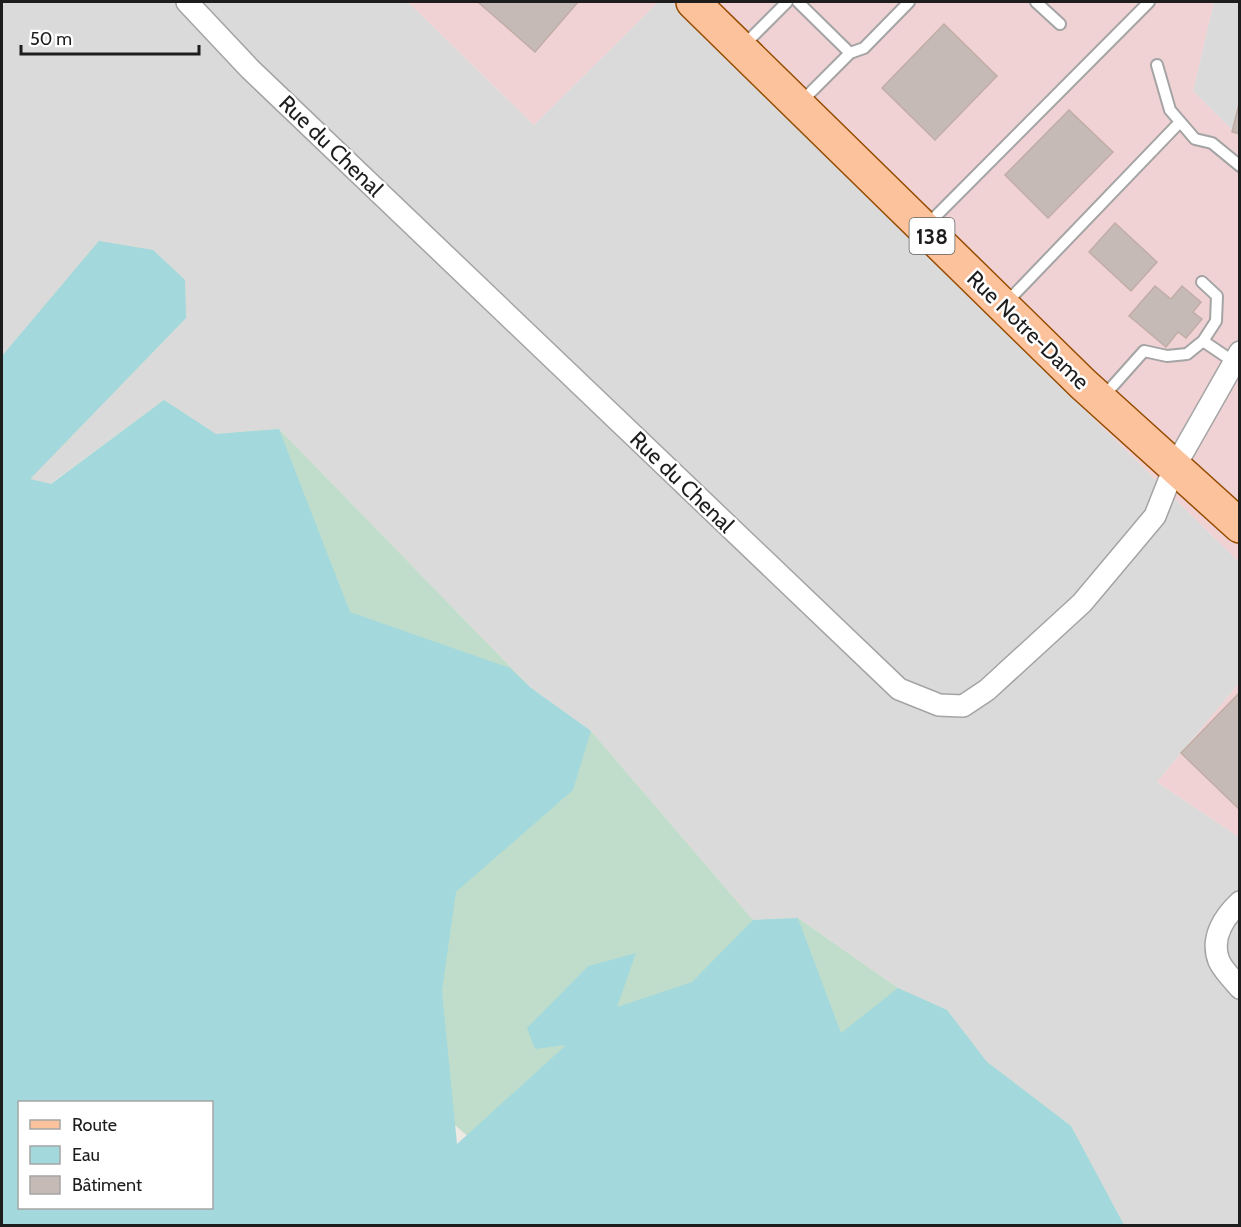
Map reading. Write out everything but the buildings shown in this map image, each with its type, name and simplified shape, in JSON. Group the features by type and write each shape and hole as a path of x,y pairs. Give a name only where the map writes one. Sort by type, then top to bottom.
{"main road":[{"name":"Rue Notre-Dame","path":"693,2 1100,400 1239,526"}],"street":[{"name":"Rue du Chenal","path":"187,2 250,69 899,689 939,705 963,706 987,690 1082,603 1155,516 1174,468 1237,357"},
{"path":"1239,902 1221,925 1216,945 1220,962 1239,988"}],"lane":[{"path":"741,48 787,2"},
{"path":"798,2 850,54"},
{"path":"798,105 850,54 864,48 909,2"},
{"path":"1036,2 1060,24"},
{"path":"924,228 1149,2"},
{"path":"1158,65 1170,110 1195,138 1212,143 1239,166"},
{"path":"1003,306 1180,122"},
{"path":"1100,400 1144,351 1167,356 1187,354 1203,341 1216,321 1218,296 1202,282"},
{"path":"1203,341 1237,357"}],"shaded area":[{"path":"2,2 408,2 534,125 658,2 672,2 1239,562 1239,683 1157,782 1239,837 1239,1225 1124,1225 1071,1126 987,1062 947,1010 898,988 798,918 753,920 591,731 531,688 279,429 216,434 164,400 50,484 29,479 186,318 2,356"},
{"path":"408,2 658,2 534,125"},
{"path":"672,2 1214,2 1193,91 1239,137 1239,562"},
{"path":"1214,2 1239,2 1239,137 1193,91"},
{"path":"1239,683 1239,837 1157,782"}],"green space":[{"path":"99,241 153,250 185,280 186,318 30,479 51,484 164,400 216,434 279,429 531,688 591,731 753,920 798,918 898,988 947,1010 987,1062 1071,1126 1124,1225 569,1225 424,1098 68,706 2,356"}],"water":[{"path":"99,241 153,250 185,280 186,318 30,479 51,484 164,400 216,434 279,429 350,612 510,668 531,688 591,731 573,790 456,892 442,991 457,1144 566,1045 535,1049 527,1028 588,966 636,953 617,1007 692,982 753,920 798,918 841,1033 898,988 947,1010 987,1062 1071,1126 1124,1225 2,1225 2,356"}]}
